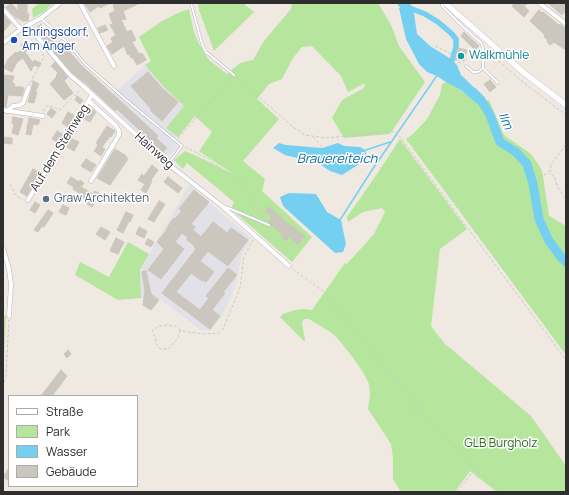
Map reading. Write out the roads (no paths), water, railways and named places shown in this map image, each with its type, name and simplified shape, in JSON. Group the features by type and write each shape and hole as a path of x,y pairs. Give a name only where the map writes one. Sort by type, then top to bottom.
{"street":[{"path":"3,43 21,29 41,18 60,3"},
{"path":"80,3 114,66"},
{"path":"443,3 523,72 566,105"},
{"path":"539,3 566,24"},
{"path":"3,9 21,29"},
{"name":"Hainweg","path":"28,26 70,75 168,164 222,206 289,266"},
{"path":"5,110 23,103 29,87"},
{"name":"Auf dem Steinweg","path":"28,200 92,95"},
{"name":"Hainweg","path":"89,101 116,126 119,131 119,135 91,181"},
{"path":"5,110 41,116"},
{"path":"3,248 9,270 11,285 9,316"}],"lane":[{"path":"191,3 202,44 206,52 234,76"},
{"path":"443,3 442,6 481,43 483,48 483,68 498,83"},
{"path":"41,18 69,44 84,63 182,146 168,164"},
{"path":"466,66 473,72 478,72 483,68"},
{"path":"222,206 269,225"}],"water":[{"path":"407,7 414,13 417,34 430,46 451,59 457,65 461,75 485,98 477,104 461,90 427,72 419,64 406,39 399,8"},
{"name":"Brauereiteich","path":"279,143 322,148 338,143 344,146 360,147 365,150 367,156 361,163 342,175 330,171 318,163 285,155 273,148"},
{"path":"289,193 316,194 327,212 341,220 346,244 343,252 335,253 283,206 280,197"}],"waterway":[{"name":"Ilm","path":"402,3 407,7 409,19"},
{"path":"407,7 425,14 438,22 456,39 456,47 450,67"},
{"path":"340,220 372,170 438,74"},
{"name":"Ilm","path":"473,92 481,100 490,115 500,142 516,152 527,164 533,184 539,219 549,241 566,262"},
{"path":"363,151 390,142"}],"place":[{"name":"Ehringsdorf, Am Anger","path":"14,40"},
{"name":"Walkmühle","path":"461,56"},
{"name":"Graw Architekten","path":"46,199"}],"park label":[{"name":"GLB Burgholz","path":"501,444"}]}
